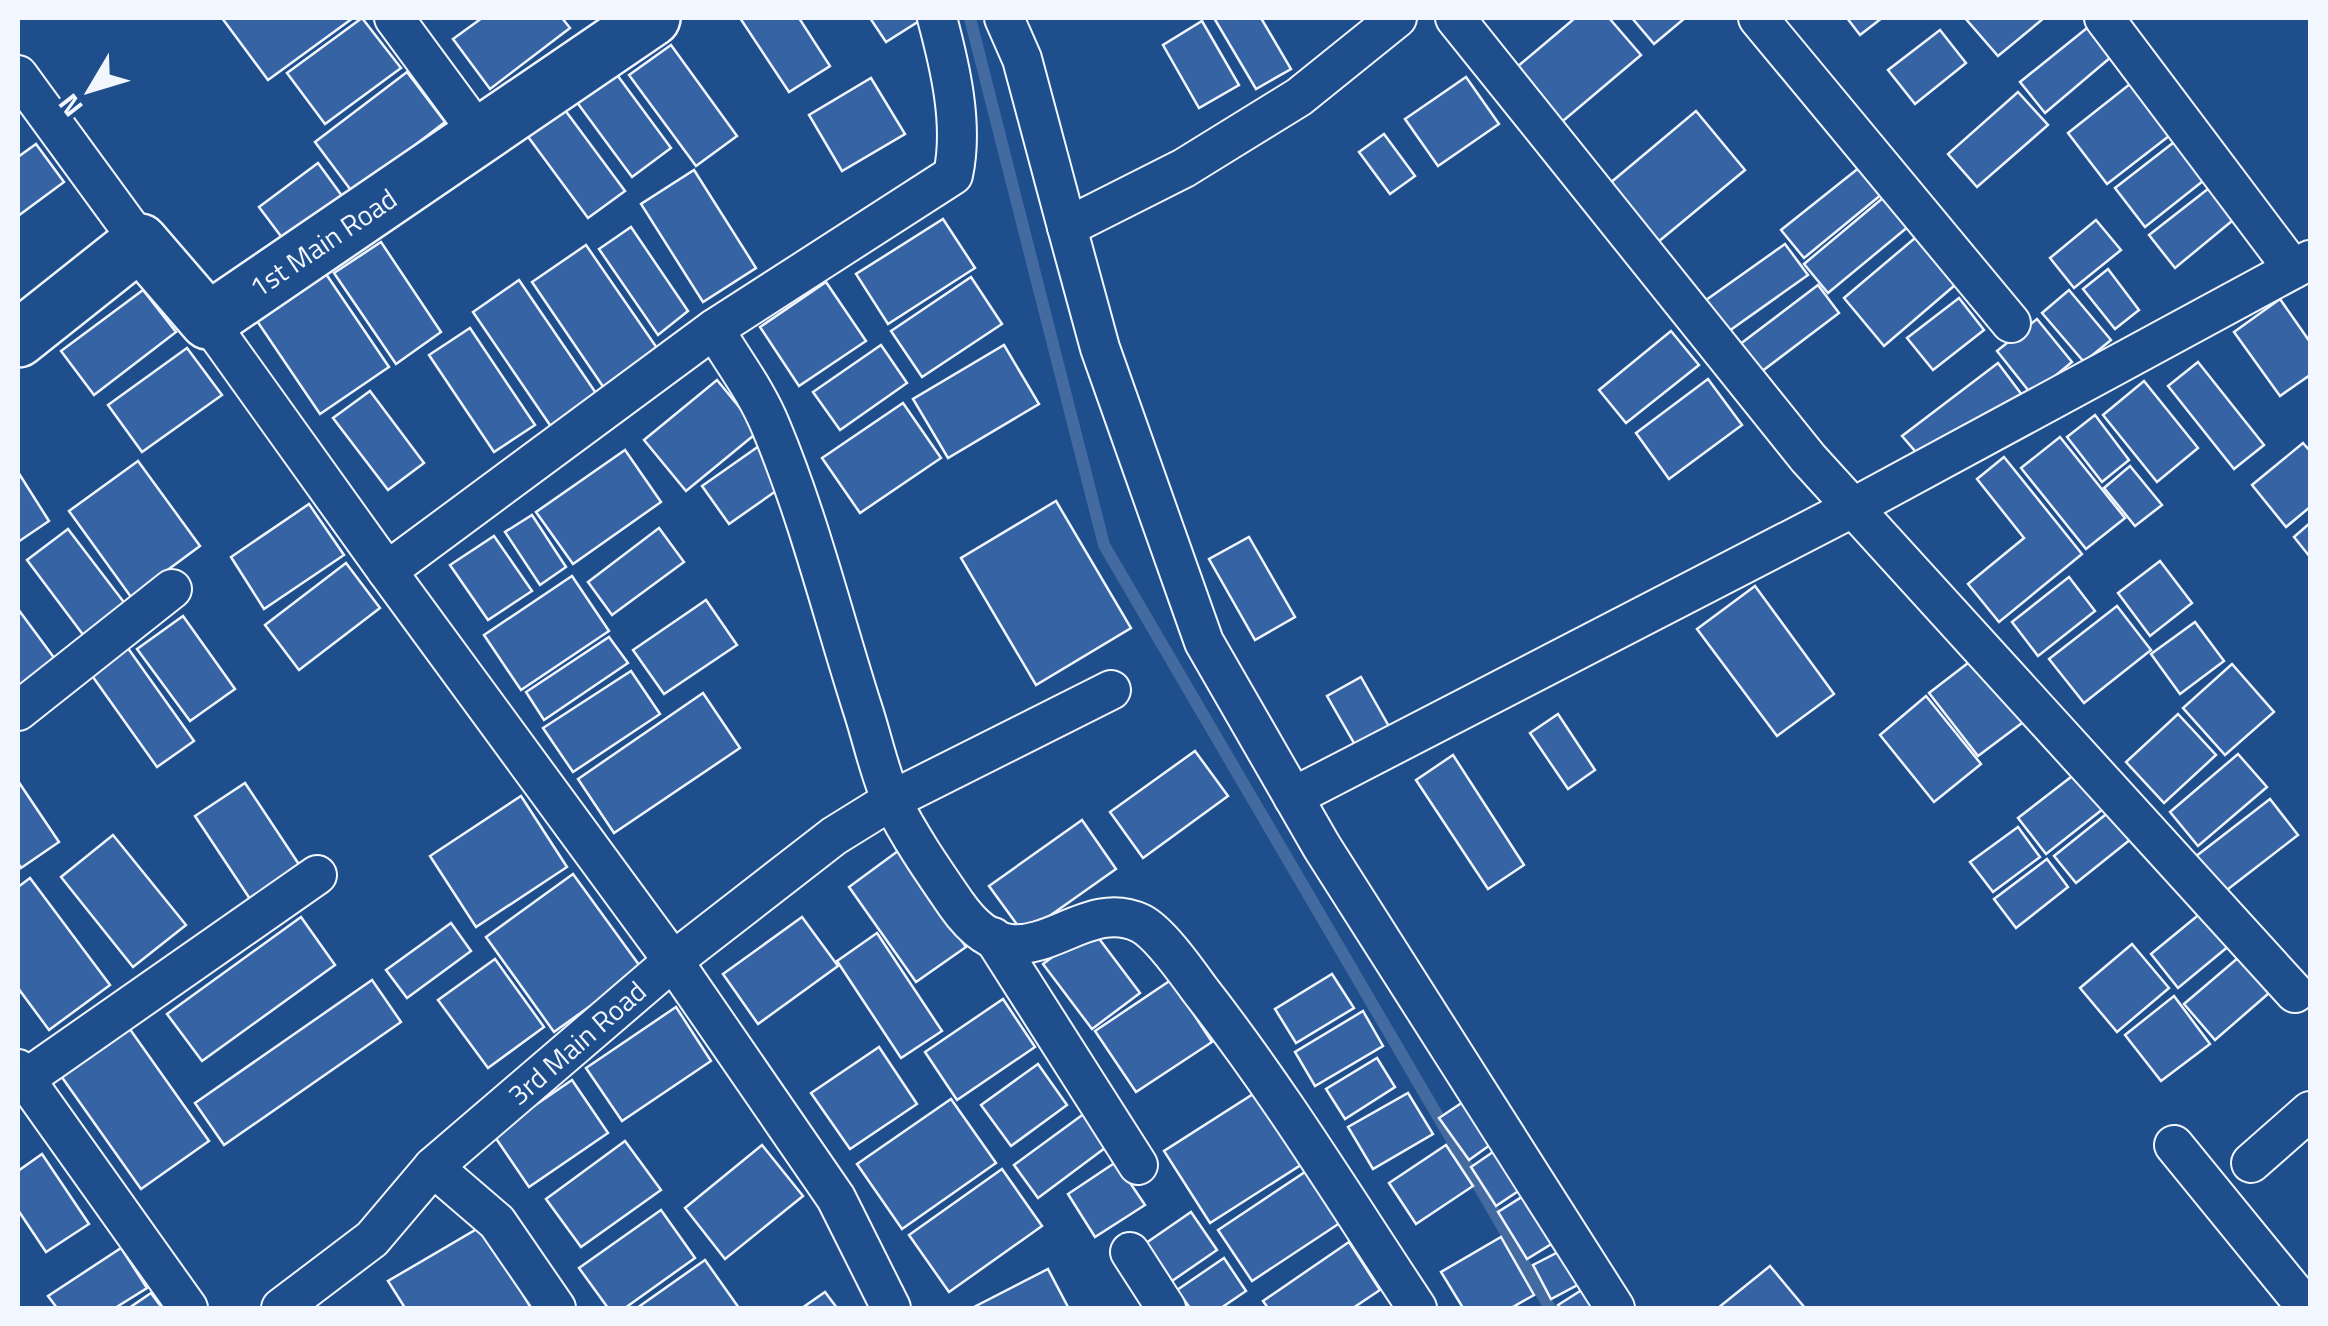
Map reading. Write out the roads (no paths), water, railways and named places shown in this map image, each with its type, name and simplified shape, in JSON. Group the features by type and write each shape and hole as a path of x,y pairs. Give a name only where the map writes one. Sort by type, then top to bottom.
{"main road":[{"name":"1st Main Road","path":"208,321 652,18"},
{"path":"18,339 140,242 208,321"}],"street":[{"path":"394,18 480,135"},
{"path":"387,572 714,329 953,175 957,157 956,119 937,18"},
{"path":"1004,18 1022,60 1100,348 1204,642 1293,797 1615,1308"},
{"path":"1067,226 1184,168 1299,97 1397,18"},
{"path":"1455,18 1808,458 2294,993"},
{"path":"1758,18 2011,323"},
{"path":"1293,797 1854,508 2302,264 2104,18"},
{"path":"18,75 140,242"},
{"path":"208,321 673,961 836,1198 892,1308"},
{"path":"714,329 755,396 782,452 892,800 958,906 992,936 1138,1166"},
{"path":"18,711 172,589"},
{"name":"3rd Main Road","path":"281,1308 372,1239 433,1167 673,961 834,836 892,800 1112,690"},
{"path":"188,1308 20,1077 317,875"},
{"path":"992,936 1013,944 1034,945 1102,918 1142,923 1181,965 1248,1052 1417,1308"},
{"path":"2251,1163 2310,1111"},
{"path":"2174,1145 2307,1308"},
{"path":"433,1167 497,1222 556,1308"},
{"path":"1130,1252 1166,1308"}],"waterway":[{"path":"970,18 1104,545 1550,1308"}]}
